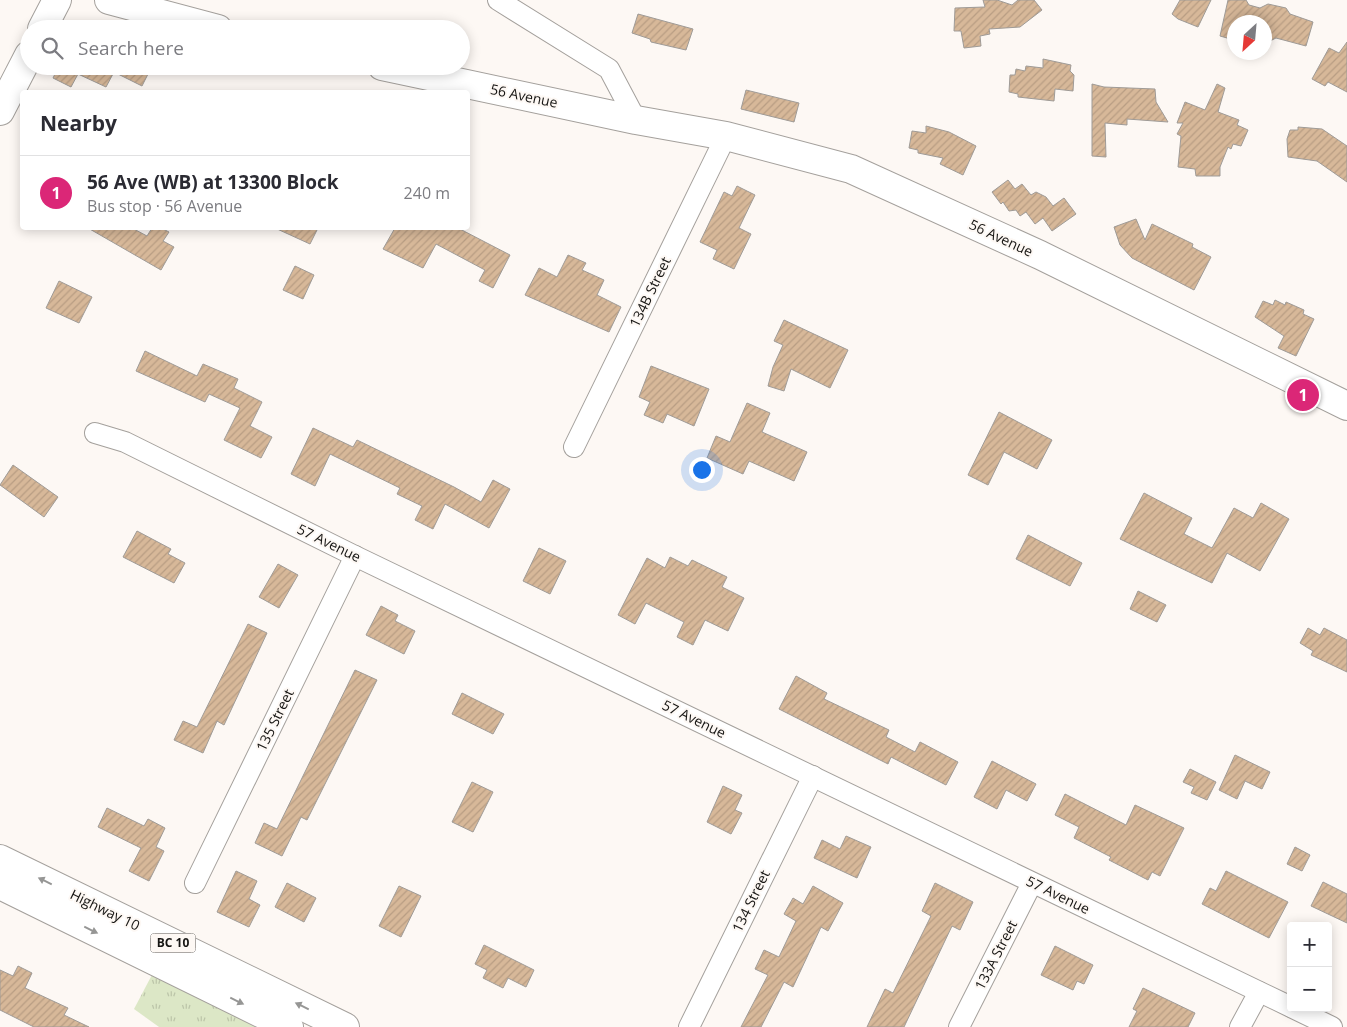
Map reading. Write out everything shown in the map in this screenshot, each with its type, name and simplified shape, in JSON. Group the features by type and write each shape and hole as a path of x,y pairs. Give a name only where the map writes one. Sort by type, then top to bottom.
{"main road":[{"path":"47,20 57,0"},
{"path":"110,0 184,20"},
{"path":"0,111 20,72"},
{"name":"56 Avenue","path":"424,75 636,120 726,136 851,169 1040,256 1347,406"},
{"name":"Highway 10","path":"0,859 345,1027"},
{"name":"Highway 10","path":"0,885 289,1027"}],"street":[{"path":"498,0 609,69 636,120"},
{"name":"134B Street","path":"574,447 726,136"},
{"name":"57 Avenue","path":"96,433 125,442 355,556 1287,1006"},
{"name":"135 Street","path":"195,883 355,556"},
{"name":"134 Street","path":"689,1027 812,776"},
{"name":"133A Street","path":"959,1027 1032,883"},
{"path":"1240,1027 1259,992"},
{"name":"57 Avenue","path":"1300,1012 1332,1027"}],"green space":[{"path":"154,971 267,1027 159,1027 134,1009"}],"building":[{"path":"983,0 997,0 1012,5 1018,0 1034,0 1042,10 1020,27 989,29 990,34 980,36 981,46 964,48 961,31 954,31 955,8 985,7"},
{"path":"1180,0 1211,0 1198,27 1178,19 1172,14"},
{"path":"1228,0 1246,0 1249,5 1260,8 1268,4 1286,8 1290,14 1313,22 1306,46 1276,38 1272,40 1272,15 1227,15 1227,38 1220,36"},
{"path":"638,14 693,29 686,50 651,42 650,39 632,33"},
{"path":"1347,42 1347,92 1328,82 1325,86 1312,79 1329,48 1339,53"},
{"path":"1043,59 1071,65 1070,71 1074,75 1073,91 1055,89 1054,101 1018,97 1018,94 1009,92 1010,75 1015,75 1016,69 1025,71 1026,66 1043,68"},
{"path":"54,75 77,75 71,87 53,78"},
{"path":"80,75 112,75 106,87"},
{"path":"120,75 148,75 142,86"},
{"path":"1092,84 1104,87 1155,89 1156,102 1168,122 1127,119 1127,125 1105,123 1106,157 1092,156"},
{"path":"1217,84 1225,88 1218,112 1239,120 1237,125 1248,130 1241,146 1233,144 1231,149 1228,147 1220,167 1220,176 1196,176 1195,169 1178,167 1181,136 1177,134 1183,123 1177,123 1185,102 1205,110"},
{"path":"746,90 799,103 794,122 741,109"},
{"path":"926,126 949,132 976,146 963,175 940,164 943,158 918,153 918,150 909,148 912,131 926,133"},
{"path":"1298,127 1322,129 1347,146 1347,182 1317,161 1288,157 1287,139 1290,130 1298,130"},
{"path":"1008,180 1015,189 1022,184 1031,195 1036,192 1046,197 1053,206 1064,198 1076,214 1052,231 1043,218 1035,224 1026,212 1020,216 1016,210 1009,211 1003,202 1001,204 992,192"},
{"path":"737,186 755,195 739,228 751,234 734,269 713,259 717,250 700,242 724,192 732,196"},
{"path":"1136,219 1145,240 1152,224 1193,244 1192,247 1211,257 1194,290 1132,258 1120,245 1114,227"},
{"path":"91,230 136,230 147,236 151,230 165,230 169,232 163,241 174,247 161,270"},
{"path":"279,230 317,230 310,244"},
{"path":"394,230 462,230 510,255 493,288 479,281 485,270 436,244 423,268 383,249"},
{"path":"568,255 586,263 582,270 604,280 597,295 621,307 609,332 525,295 539,268 557,277"},
{"path":"295,266 314,275 303,299 283,290"},
{"path":"59,281 92,297 79,323 46,308"},
{"path":"1275,300 1285,305 1286,302 1304,310 1303,314 1314,319 1296,356 1278,348 1284,336 1255,317 1263,301 1273,305"},
{"path":"784,320 848,350 830,388 791,369 784,391 768,386 773,367 783,345 774,341"},
{"path":"145,351 197,376 203,364 238,379 234,388 262,402 250,426 272,437 261,458 224,440 240,408 209,394 205,402 136,371"},
{"path":"651,366 709,389 694,426 667,414 663,423 644,415 650,402 639,397"},
{"path":"747,403 770,413 762,432 807,452 794,481 749,461 743,474 707,458 716,436 730,442"},
{"path":"999,412 1052,440 1037,469 1004,452 988,485 968,475"},
{"path":"313,428 353,447 357,440 481,502 493,480 510,489 489,528 445,504 433,529 415,520 422,506 397,494 400,488 330,454 315,486 291,474"},
{"path":"13,465 58,497 44,517 0,485"},
{"path":"1144,493 1192,518 1184,534 1212,548 1234,508 1253,518 1261,503 1289,519 1260,571 1227,553 1212,583 1120,539"},
{"path":"137,531 171,549 168,554 185,563 174,583 123,557"},
{"path":"1028,535 1082,563 1070,586 1016,559"},
{"path":"539,548 566,561 550,594 523,581"},
{"path":"670,557 688,566 692,560 727,577 722,587 744,598 728,631 705,620 693,645 677,637 684,622 646,603 635,624 618,615 647,558 665,568"},
{"path":"278,564 298,575 279,608 259,597"},
{"path":"1138,591 1166,605 1157,622 1130,609"},
{"path":"381,606 398,615 395,621 415,631 404,654 366,635"},
{"path":"248,624 267,633 224,725 217,721 203,753 174,740 183,721 197,727"},
{"path":"1308,628 1320,635 1324,628 1347,640 1347,672 1311,655 1313,651 1300,643"},
{"path":"355,670 377,680 307,820 301,817 282,856 255,843 264,823 277,829"},
{"path":"796,676 827,693 824,699 889,730 886,737 915,752 920,742 958,762 946,785 891,757 888,764 779,709"},
{"path":"462,693 504,714 493,734 452,714"},
{"path":"1235,755 1270,772 1262,789 1245,781 1237,799 1219,790"},
{"path":"992,761 1036,784 1027,801 1006,790 997,809 974,797"},
{"path":"1190,769 1216,782 1207,800 1191,793 1194,787 1183,782"},
{"path":"472,782 493,792 473,832 452,822"},
{"path":"723,786 742,795 735,810 742,813 731,834 707,822"},
{"path":"1065,794 1126,825 1135,805 1184,828 1160,876 1152,872 1148,880 1109,860 1111,857 1074,838 1079,827 1055,815"},
{"path":"107,808 144,826 148,819 165,828 156,847 164,851 149,881 129,871 141,848 98,827"},
{"path":"846,836 871,847 857,878 814,858 822,840 840,849"},
{"path":"1295,847 1310,855 1302,871 1287,864"},
{"path":"236,871 257,881 249,899 260,905 249,927 217,912"},
{"path":"1226,871 1288,902 1269,938 1202,904 1210,888 1216,891"},
{"path":"1323,882 1347,894 1347,923 1311,906"},
{"path":"287,883 316,898 304,922 275,907"},
{"path":"935,883 973,902 960,930 952,926 904,1027 867,1027 885,989 893,993 931,916 922,911"},
{"path":"399,886 421,896 401,937 379,926"},
{"path":"813,886 843,903 828,931 821,927 793,987 784,982 761,1027 741,1027 768,975 755,969 764,950 779,957 796,921 784,914 793,898 803,904"},
{"path":"484,945 534,970 526,987 508,978 503,988 483,978 487,970 475,964"},
{"path":"1055,946 1093,965 1084,984 1077,981 1073,990 1041,975"},
{"path":"18,966 32,973 25,988 68,1008 64,1015 89,1027 34,1027 0,1010 0,970 13,976"},
{"path":"1143,988 1195,1013 1188,1027 1129,1027 1137,1011 1133,1009"}],"place":[{"name":"56 Ave (WB) at 13300 Block","path":"1303,395"}]}
